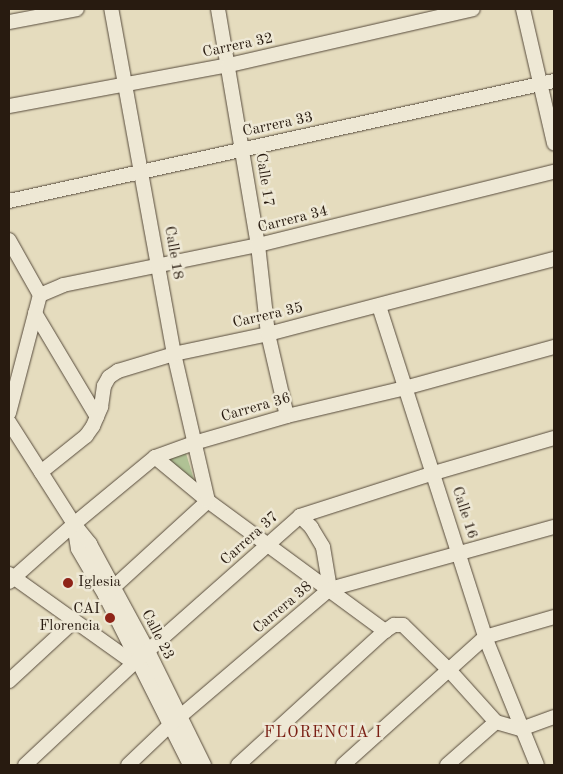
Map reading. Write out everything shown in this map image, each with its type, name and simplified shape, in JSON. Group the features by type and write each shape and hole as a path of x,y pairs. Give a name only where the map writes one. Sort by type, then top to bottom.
{"street":[{"path":"9,22 78,9"},
{"name":"Calle 18","path":"111,9 174,354 208,501"},
{"name":"Calle 17","path":"218,9 258,245 268,334 287,416"},
{"name":"Carrera 32","path":"9,106 126,86 229,65 473,9"},
{"path":"522,9 554,143"},
{"name":"Carrera 33","path":"9,201 554,81"},
{"name":"Carrera 34","path":"40,295 64,285 258,245 554,172"},
{"path":"9,240 40,295 9,413"},
{"name":"Carrera 35","path":"41,472 86,436 101,407 104,386 109,377 118,371 174,354 268,334 554,260"},
{"name":"Calle 16","path":"379,306 460,552 485,637 536,765"},
{"path":"35,313 97,417"},
{"name":"Carrera 36","path":"10,578 155,457 194,443 287,416 405,388 554,347"},
{"name":"Calle 23","path":"9,422 74,524 78,549 110,591 140,658 175,721 204,765"},
{"name":"Carrera 37","path":"24,765 140,658 300,516 434,473 554,438"},
{"path":"155,457 208,501 385,631"},
{"path":"110,591 208,501"},
{"path":"300,516 315,532 323,547 330,589"},
{"name":"Carrera 38","path":"128,765 175,721 330,589 554,527"},
{"path":"10,578 74,621 140,658"},
{"path":"343,765 450,671 485,637 554,617"},
{"path":"9,681 74,621"},
{"path":"238,765 385,631 394,625 403,625 450,671 496,722 521,729 554,717"},
{"name":"Calle 23","path":"175,721 190,765"},
{"path":"447,765 496,722"}],"green space":[{"path":"185,450 195,483 163,458"}],"place":[{"name":"Iglesia","path":"68,583"},
{"name":"CAI Florencia","path":"110,618"}],"district":[{"name":"FLORENCIA I","path":"323,733"}]}
